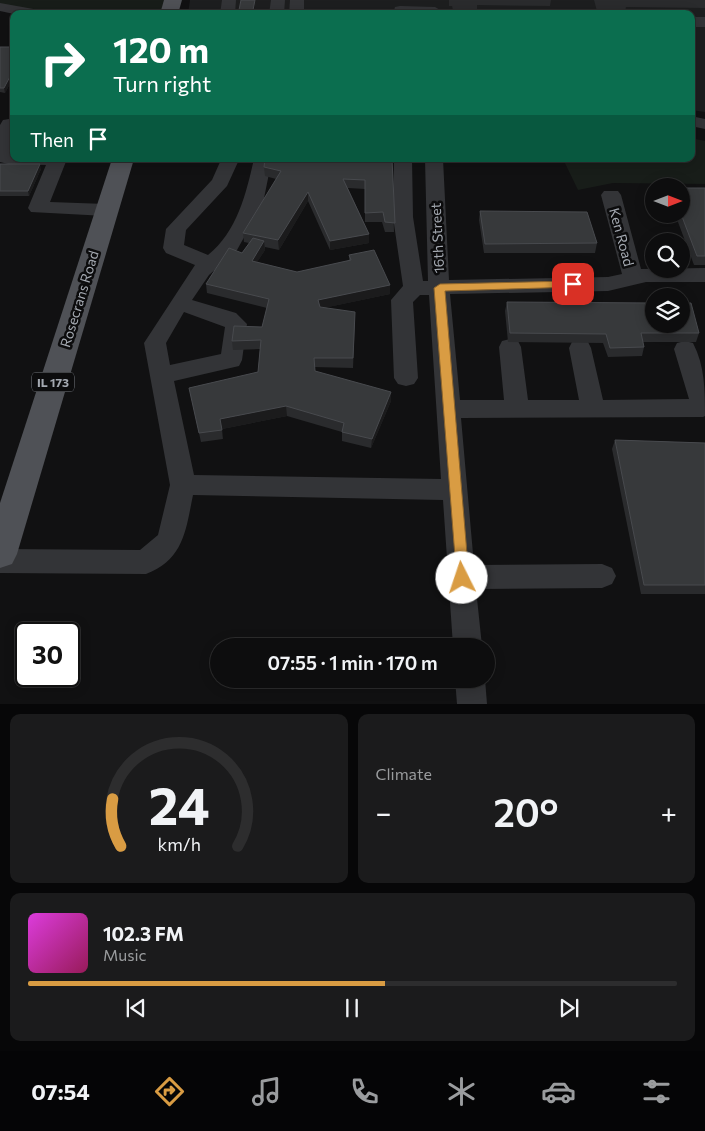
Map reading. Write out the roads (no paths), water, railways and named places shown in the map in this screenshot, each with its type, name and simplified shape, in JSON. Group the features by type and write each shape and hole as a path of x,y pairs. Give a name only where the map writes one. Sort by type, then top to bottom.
{"main road":[{"name":"Rosecrans Road","path":"0,554 122,162"}],"street":[{"path":"0,7 17,10"},
{"path":"400,10 435,8"},
{"path":"8,124 0,146 1,155 10,159"},
{"path":"56,162 38,208 106,210"},
{"path":"210,264 173,248 176,229 220,182 229,162"},
{"path":"0,561 146,562 170,541 183,485 155,343 202,270 227,250 253,203 261,162"},
{"path":"403,162 403,217 414,288"},
{"name":"16th Street","path":"434,162 440,288 467,638"},
{"name":"Ken Road","path":"611,195 634,278"},
{"path":"406,378 402,300 414,288 608,284 646,276 705,275"},
{"path":"162,375 231,360 236,324 228,318 179,303"},
{"path":"510,347 517,409"},
{"path":"580,348 593,408"},
{"path":"449,409 703,408 685,349"},
{"path":"183,485 455,490"},
{"path":"462,578 602,576"},
{"path":"471,688 472,704"}]}
